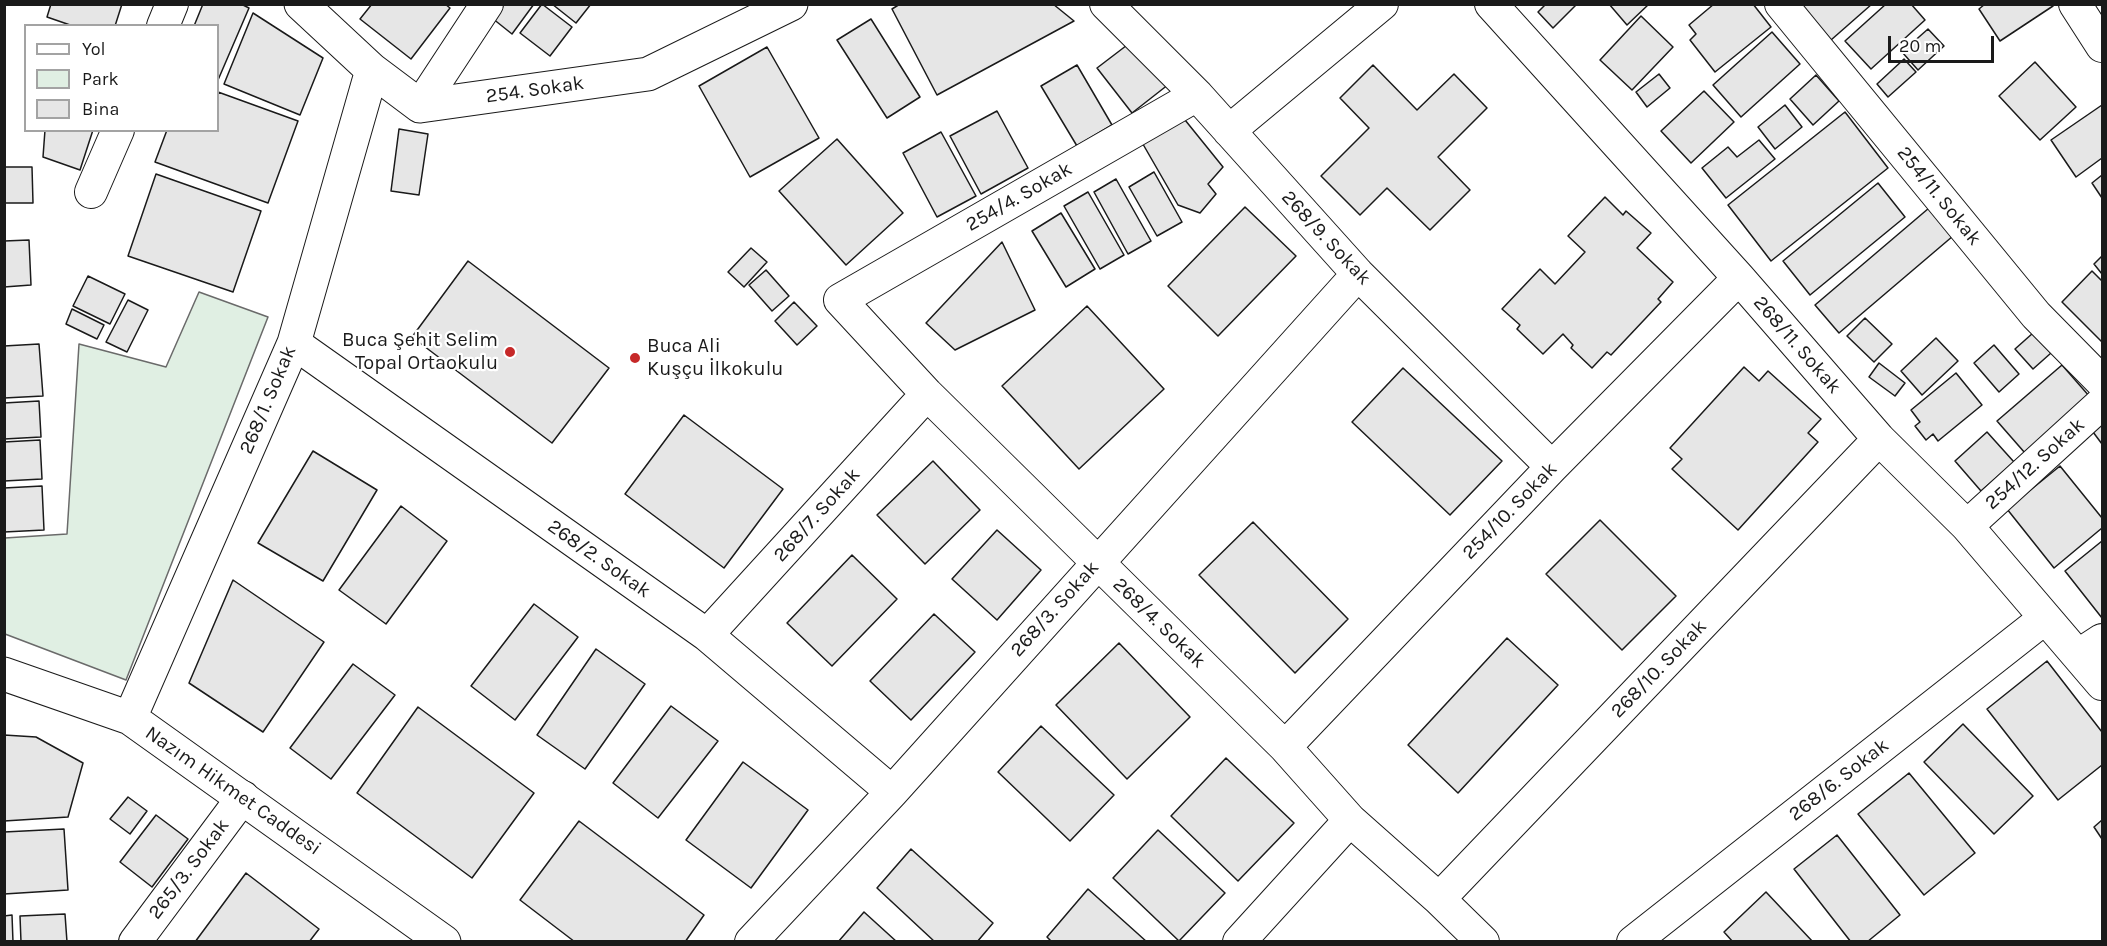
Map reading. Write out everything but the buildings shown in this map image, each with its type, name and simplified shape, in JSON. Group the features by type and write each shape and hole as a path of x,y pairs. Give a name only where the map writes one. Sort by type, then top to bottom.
{"street":[{"path":"164,24 172,4"},
{"path":"301,4 372,70 420,106 487,4"},
{"name":"254. Sokak","path":"420,106 648,74 791,4"},
{"name":"268/9. Sokak","path":"1106,4 1197,95 1358,274 1552,467"},
{"path":"1229,131 1382,4"},
{"name":"268/11. Sokak","path":"1491,4 1739,278 1879,439 1966,526 2045,618 2091,647 2103,684"},
{"name":"254/11. Sokak","path":"1781,4 2036,315 2103,382"},
{"path":"2082,7 2103,46"},
{"name":"268/1. Sokak","path":"130,718 294,343 372,70"},
{"name":"254/4. Sokak","path":"840,300 1197,95"},
{"path":"91,192 117,132"},
{"name":"268/3. Sokak","path":"751,942 892,792 1358,274"},
{"name":"254/10. Sokak","path":"1285,747 1552,467 1739,278"},
{"name":"268/4. Sokak","path":"840,300 927,394 1285,747 1350,820 1439,899 1483,942"},
{"name":"268/2. Sokak","path":"294,343 707,635 892,792"},
{"name":"268/7. Sokak","path":"707,635 927,394"},
{"name":"254/12. Sokak","path":"1966,526 2103,403"},
{"name":"268/10. Sokak","path":"1439,899 1879,439"},
{"name":"268/6. Sokak","path":"1633,942 2045,618"},
{"name":"Nazım Hikmet Caddesi","path":"4,674 130,718 444,942"},
{"name":"265/3. Sokak","path":"135,942 243,797"},
{"path":"1239,942 1350,820"}],"green space":[{"path":"199,292 268,317 126,680 5,634 5,538 67,534 79,344 166,367"}],"place":[{"name":"Buca Şehit Selim Topal Ortaokulu","path":"510,352"},
{"name":"Buca Ali Kuşçu İlkokulu","path":"635,358"}]}
